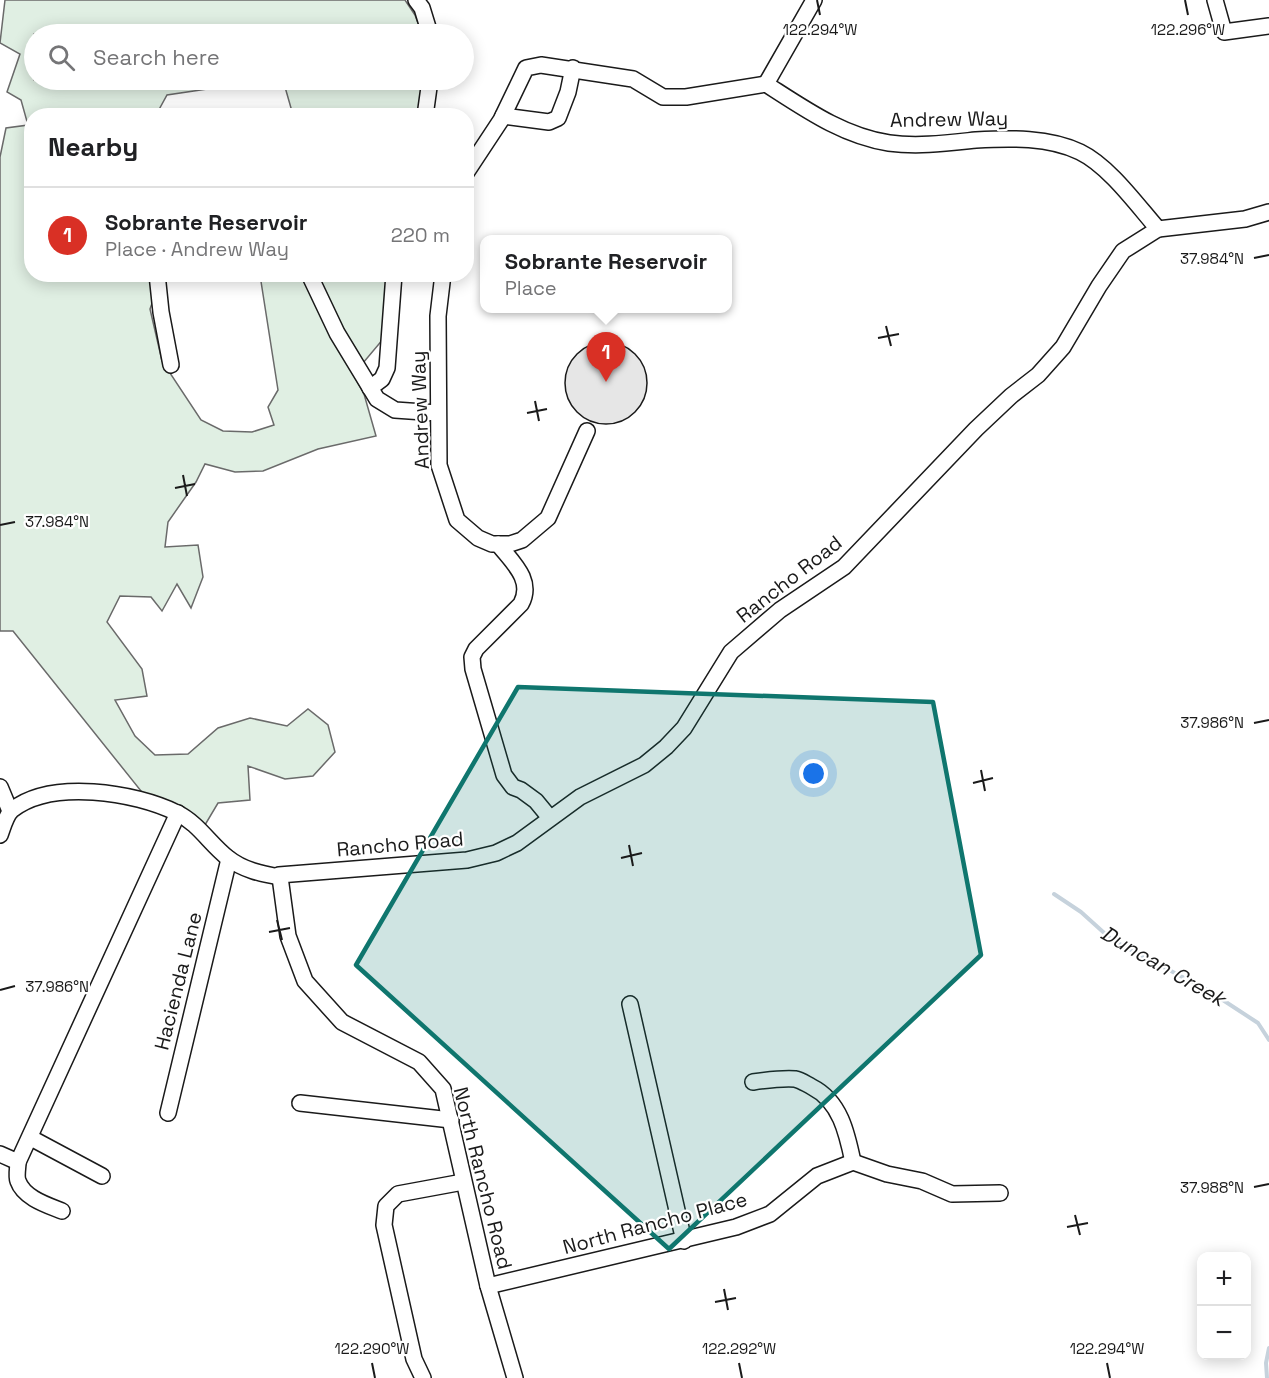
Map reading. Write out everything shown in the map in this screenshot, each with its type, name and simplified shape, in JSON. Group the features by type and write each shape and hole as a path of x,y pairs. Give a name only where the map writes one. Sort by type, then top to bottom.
{"street":[{"path":"416,0 422,8 427,24"},
{"path":"474,161 503,116 526,68 542,65 573,68 633,79 663,97 686,97 766,84 814,0"},
{"path":"1215,0 1224,32 1269,26"},
{"path":"503,116 549,122 558,118 568,92 573,68"},
{"name":"Andrew Way","path":"766,84 831,124 869,139 891,143 933,144 1006,138 1047,142 1080,152 1115,181 1158,229"},
{"path":"426,108 429,90"},
{"name":"Rancho Road","path":"280,877 279,875 467,860 496,853 517,843 580,797 644,765 684,728 731,652 780,610 844,567 976,429 1044,368 1063,347 1099,286 1123,251 1158,229 1245,219 1269,212"},
{"path":"158,282 171,365"},
{"path":"313,282 337,333 377,399 395,410 438,413"},
{"path":"370,388 382,379 387,368 393,282"},
{"name":"Andrew Way","path":"442,282 438,316 439,465 458,520 478,538 498,544"},
{"path":"498,544 510,544 522,540 548,518 587,431"},
{"path":"498,544 524,580 526,595 521,604 476,649 472,657 473,669 504,775 513,787 522,790 536,801 550,818"},
{"path":"0,787 10,811"},
{"path":"0,835 10,811 33,799 55,792 88,792 149,801 178,813 202,830 229,859 255,873 280,877"},
{"path":"62,1211 26,1193 18,1181 18,1162 31,1138 178,813"},
{"name":"Hacienda Lane","path":"168,1113 229,859"},
{"name":"North Rancho Road","path":"280,877 288,936 305,981 342,1022 419,1062 443,1089 452,1120 463,1182 488,1286 515,1378"},
{"path":"630,1004 684,1241"},
{"path":"753,1082 798,1079 819,1090 837,1110 848,1136 853,1162 887,1174 922,1180 952,1194 1000,1193"},
{"path":"300,1103 452,1120"},
{"path":"31,1138 102,1176"},
{"path":"0,1154 18,1162"},
{"name":"North Rancho Place","path":"488,1286 736,1227 770,1214 817,1176 853,1162"},
{"path":"423,1378 414,1359 384,1225 386,1206 398,1194 463,1182"}],"highlighted area":[{"path":"518,687 933,702 981,955 669,1249 356,965"}],"green space":[{"path":"5,0 405,0 418,24 24,24 24,90 201,90 167,95 160,108 24,108 24,111 21,100 7,92 20,54 0,43"},
{"path":"286,90 423,90 421,108 291,108"},
{"path":"24,126 24,282 152,282 154,298 150,309 162,361 201,420 223,431 252,432 274,425 268,407 278,390 261,282 306,282 332,336 364,394 376,436 318,449 263,471 235,472 205,464 196,482 168,522 165,547 198,545 203,577 191,608 177,584 162,611 151,597 120,596 107,622 142,669 147,696 115,700 135,736 155,755 188,754 218,728 250,718 287,726 308,709 328,725 335,752 313,776 285,779 248,766 250,800 218,803 202,830 149,801 13,631 0,631 0,157 6,128"},
{"path":"319,282 388,282 384,338 363,363 335,318"}],"building":[{"path":"606,342 622,345 635,354 644,367 647,383 644,399 635,412 622,421 606,424 590,421 577,412 568,399 565,383 568,367 577,354 590,345"}],"waterway":[{"name":"Duncan Creek","path":"1054,894 1081,912 1112,940 1209,991 1258,1023 1269,1040"},
{"name":"Duncan Creek","path":"1267,1378 1266,1363 1269,1348"}],"place":[{"name":"Sobrante Reservoir","path":"606,382"}]}
